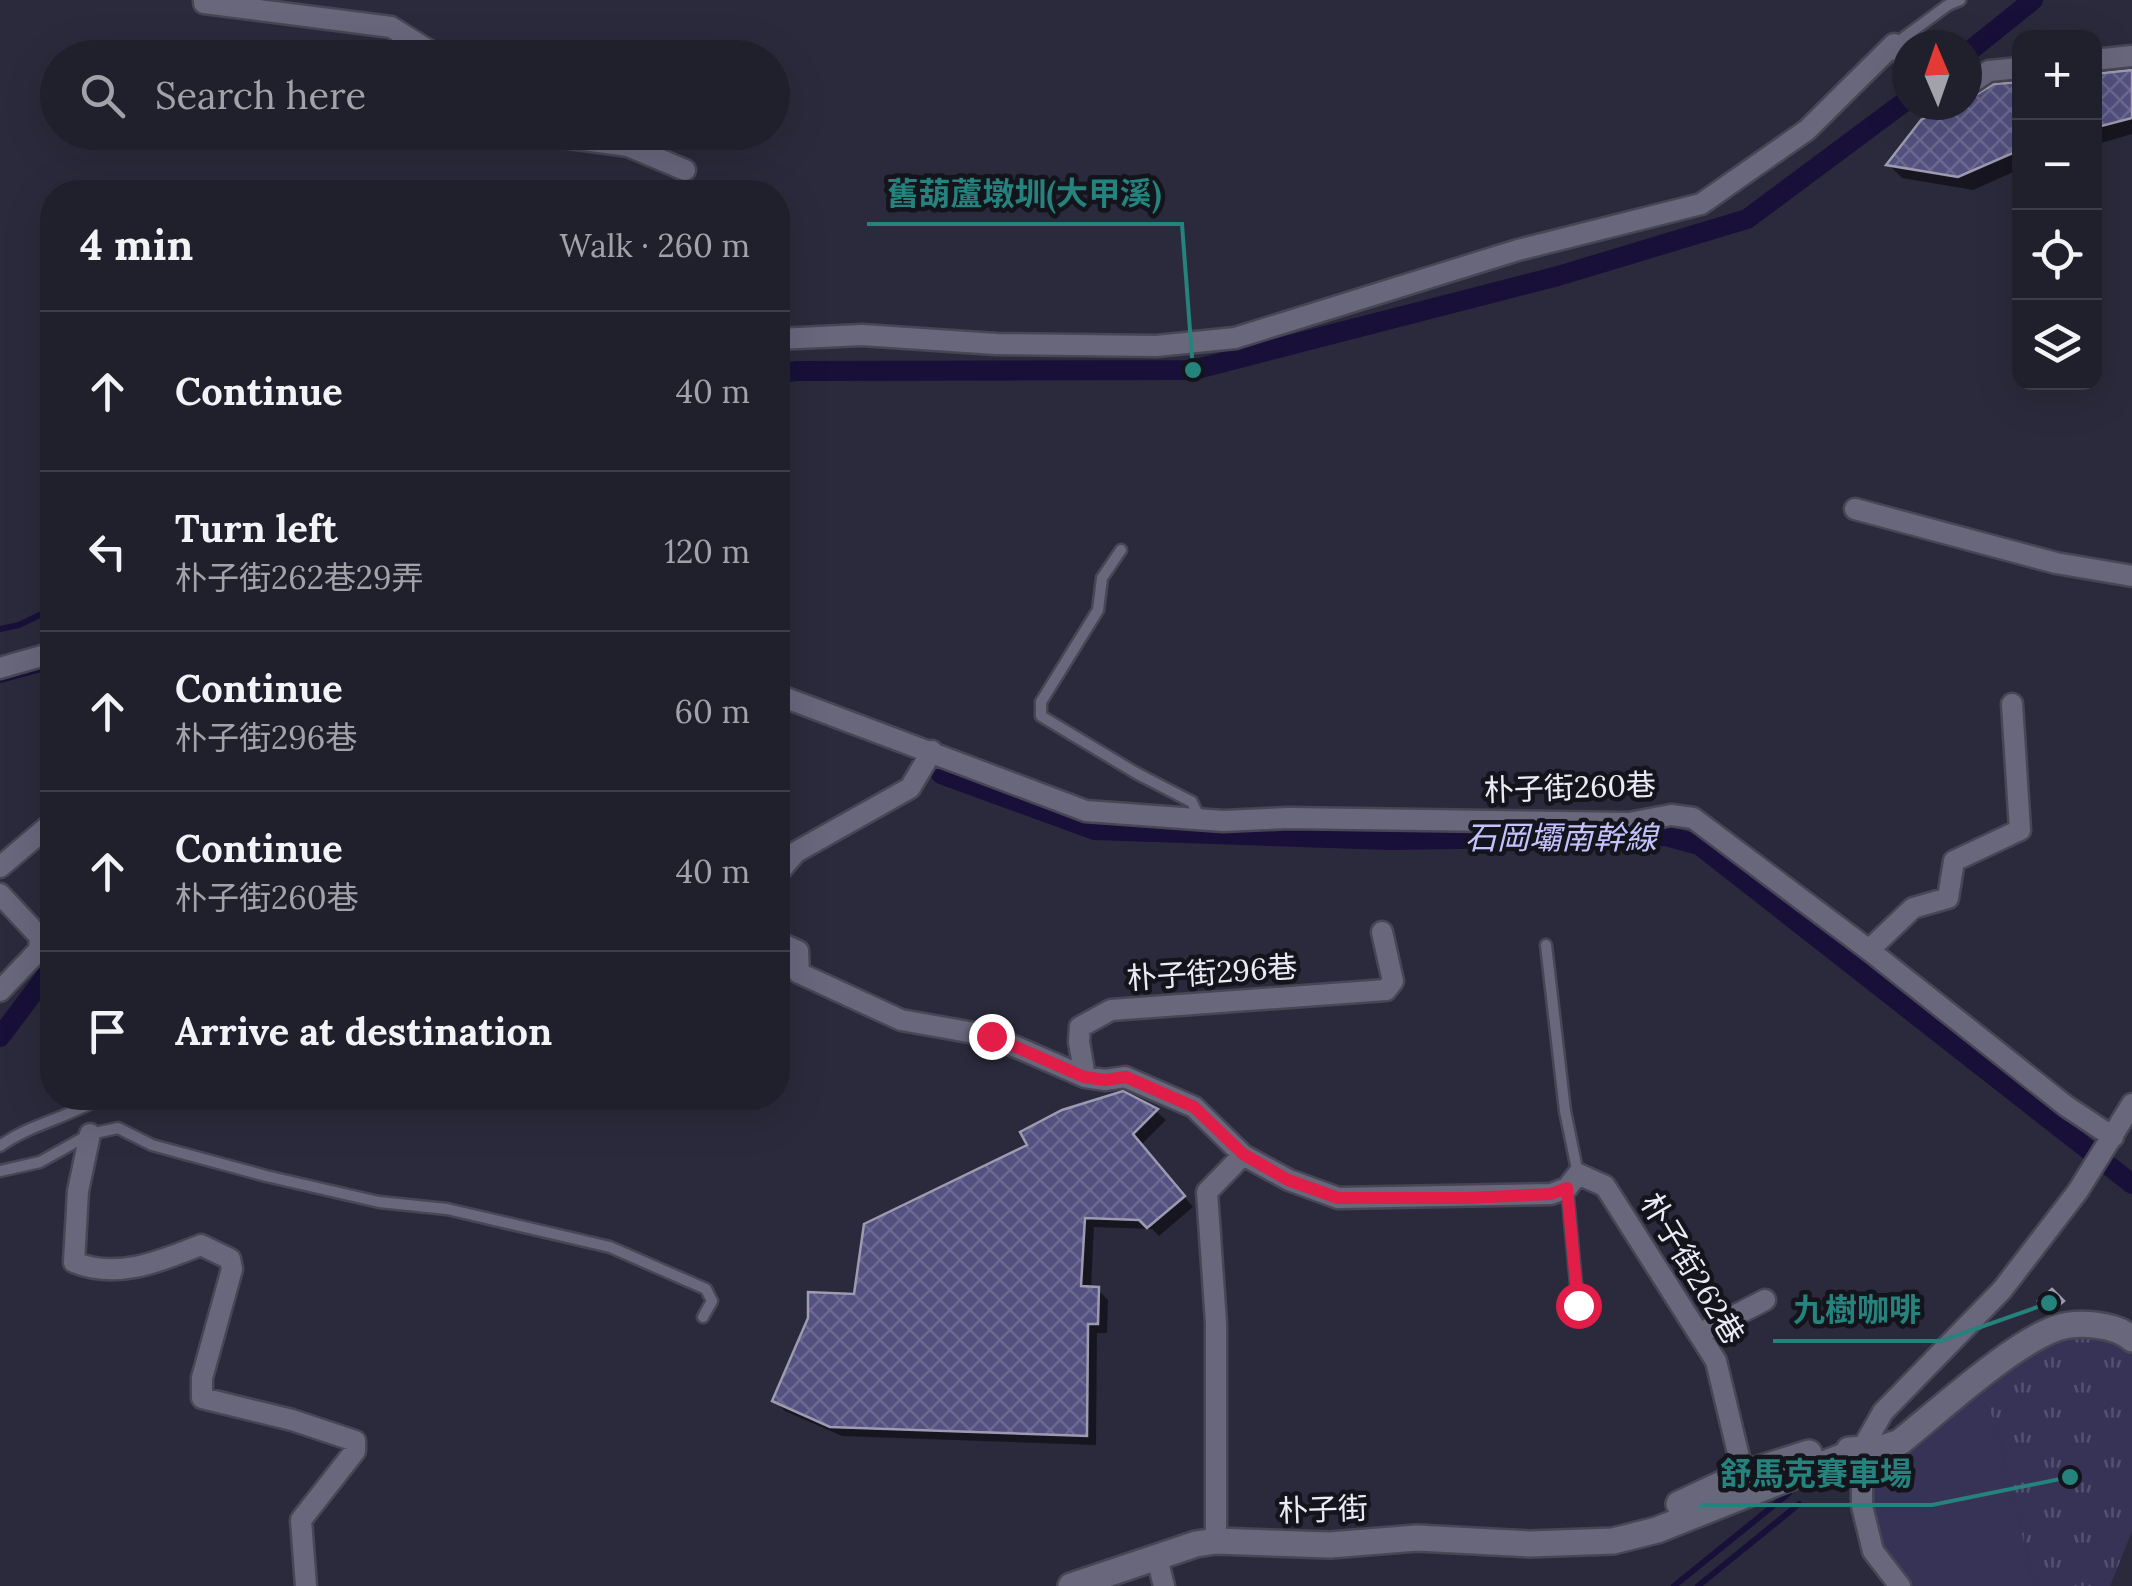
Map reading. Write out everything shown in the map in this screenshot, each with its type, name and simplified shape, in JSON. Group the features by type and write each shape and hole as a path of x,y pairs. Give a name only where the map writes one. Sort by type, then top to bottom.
{"street":[{"path":"204,0 391,27 412,40"},
{"path":"2102,59 2132,56"},
{"path":"790,338 862,335 996,344 1156,346 1235,338 1518,250 1701,204 1807,130 1892,59"},
{"path":"1982,76 1989,71 2012,69"},
{"path":"638,150 685,170"},
{"path":"1855,509 2056,563 2132,576"},
{"path":"0,668 40,656"},
{"name":"朴子街260巷","path":"790,699 1086,810 1223,820 1610,823 1672,815 1693,818 1869,950 2066,1106 2113,1137"},
{"path":"1869,950 1913,908 1948,898 1954,861 2020,830 2012,704"},
{"path":"790,859 910,788 932,752"},
{"path":"0,868 40,833"},
{"path":"0,894 40,937 39,950 0,991"},
{"name":"朴子街296巷","path":"1084,1077 1078,1042 1080,1027 1111,1010 1386,990 1393,981 1382,932"},
{"path":"790,947 798,951 798,973 901,1020 991,1036 1084,1077 1126,1077 1194,1107 1243,1154 1288,1180 1338,1198 1551,1194 1572,1181"},
{"path":"1900,1586 1873,1550 1862,1506 1862,1449 1883,1412 2002,1290 2088,1176 2132,1104"},
{"path":"90,1134 78,1191 74,1262 84,1266 144,1268 201,1245 230,1259 232,1269 202,1378 202,1398 292,1420 354,1441 355,1452 301,1520 306,1586"},
{"path":"1216,1541 1216,1323 1207,1192 1243,1154"},
{"name":"朴子街262巷","path":"1572,1181 1605,1186 1701,1334 1716,1361 1743,1474"},
{"path":"1701,1334 1765,1300"},
{"name":"朴子街","path":"1584,1542 1658,1514 1743,1474 1812,1452 1900,1442 2001,1362 2060,1327 2098,1326 2132,1339"},
{"name":"朴子街","path":"1071,1586 1196,1544 1216,1541 1330,1545 1417,1538 1530,1544 1614,1541 1657,1530 1862,1449"},
{"path":"1157,1558 1164,1586"}],"lane":[{"path":"1922,30 1948,5 1960,0"},
{"path":"1122,550 1102,578 1098,610 1040,702 1041,716 1192,802 1199,817"},
{"path":"1546,945 1572,1181 1578,1305"},
{"path":"0,1146 21,1132 79,1110"},
{"path":"0,1171 40,1162 90,1134 118,1128 152,1146 266,1176 380,1202 447,1209 610,1246 706,1288 712,1301 703,1317"}],"green space":[{"path":"2097,1334 2132,1349 2132,1531 2110,1586 2034,1586 1996,1422 1977,1393 2049,1340"},
{"path":"1977,1393 1996,1422 2034,1586 1908,1586 1877,1547 1868,1474 1905,1451"}],"building":[{"path":"2132,70 2132,118 2102,126 2102,73"},
{"path":"2012,83 2012,153 1958,177 1886,165 1921,120 1982,120 1982,91 1994,84"},
{"path":"1123,1091 1158,1109 1133,1134 1185,1196 1147,1228 1139,1220 1085,1218 1081,1286 1099,1287 1098,1324 1088,1324 1087,1436 830,1427 772,1401 808,1318 808,1292 854,1294 864,1224 1027,1145 1020,1132 1062,1110"},
{"path":"2052,1289 2064,1301 2050,1313 2038,1301"}],"waterway":[{"path":"1982,41 2033,0"},
{"path":"790,372 1193,370 1558,276 1747,219 1892,111"},
{"path":"0,629 40,615"},
{"path":"0,680 40,669"},
{"name":"石岡壩南幹線","path":"941,774 1095,830 1390,840 1666,836 1699,845 2132,1184"},
{"path":"0,1037 40,984"},
{"path":"1674,1586 1789,1493"},
{"path":"1698,1586 1799,1504"}],"place":[{"name":"舊葫蘆墩圳(大甲溪)","path":"1193,370"},
{"name":"九樹咖啡","path":"2049,1303"},
{"name":"舒馬克賽車場","path":"2070,1477"}],"route":[{"path":"991,1036 1084,1077 1126,1077 1194,1107 1243,1154 1288,1180 1338,1198 1466,1198 1551,1194 1567,1188 1578,1305"}]}
